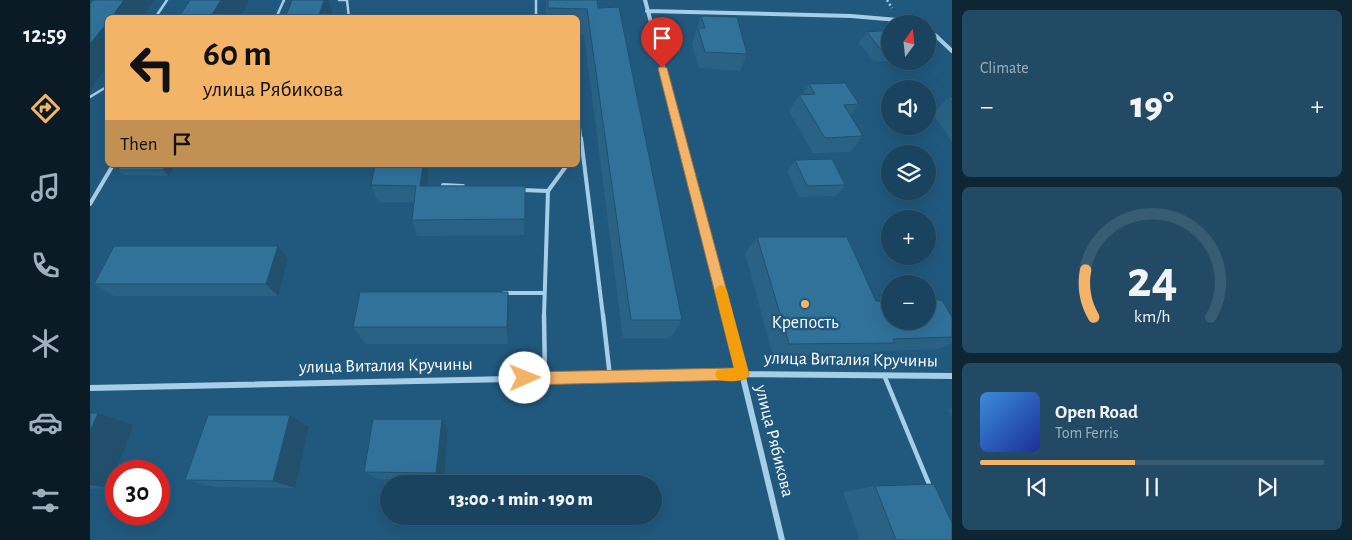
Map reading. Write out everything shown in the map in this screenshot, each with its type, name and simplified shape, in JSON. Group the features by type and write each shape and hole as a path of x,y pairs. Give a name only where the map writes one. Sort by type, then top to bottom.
{"street":[{"name":"улица Рябикова","path":"645,0 742,374 782,540"},
{"path":"647,11 851,16 881,19"},
{"path":"936,37 952,51"},
{"name":"улица Виталия Кручины","path":"90,388 742,374 952,376"}],"lane":[{"path":"157,15 167,0"},
{"path":"277,15 284,0"},
{"path":"339,0 347,0 349,15"},
{"path":"536,0 536,15"},
{"path":"90,97 105,88"},
{"path":"580,128 610,377"},
{"path":"90,204 112,167"},
{"path":"545,378 544,293 548,192 566,167"},
{"path":"443,185 472,187"},
{"path":"520,190 548,192"},
{"path":"495,293 544,293"},
{"path":"884,376 933,494"}],"building":[{"path":"93,0 124,0 113,15 105,15 105,26 90,44 90,4"},
{"path":"190,0 221,0 212,15 180,15"},
{"path":"292,0 324,0 319,15 286,15"},
{"path":"548,0 597,0 598,8 619,7 682,320 631,320 587,9 548,8"},
{"path":"701,16 737,17 747,54 705,52 698,28 705,28"},
{"path":"881,31 881,50 867,32"},
{"path":"845,83 859,104 844,105 863,136 825,138 799,95 815,94 809,84"},
{"path":"832,159 845,185 807,186 795,160"},
{"path":"119,167 165,167 163,170 118,170"},
{"path":"375,167 423,167 420,186 525,186 525,219 412,220 416,186 371,185"},
{"path":"757,237 847,237 876,301 881,301 881,330 936,330 936,300 942,300 952,317 952,337 893,339 895,343 789,344"},
{"path":"114,246 278,246 266,284 94,284"},
{"path":"360,292 508,292 507,327 353,327"},
{"path":"90,413 98,413 90,432"},
{"path":"208,415 290,415 273,481 185,480"},
{"path":"373,419 442,419 436,473 364,472"},
{"path":"934,484 952,523 952,540 896,540 875,486"}],"slow traffic":[{"path":"721,291 742,374 722,374"}],"place":[{"name":"Крепость","path":"805,304"}],"route":[{"path":"525,378 742,374 729,318 662,68"}]}
